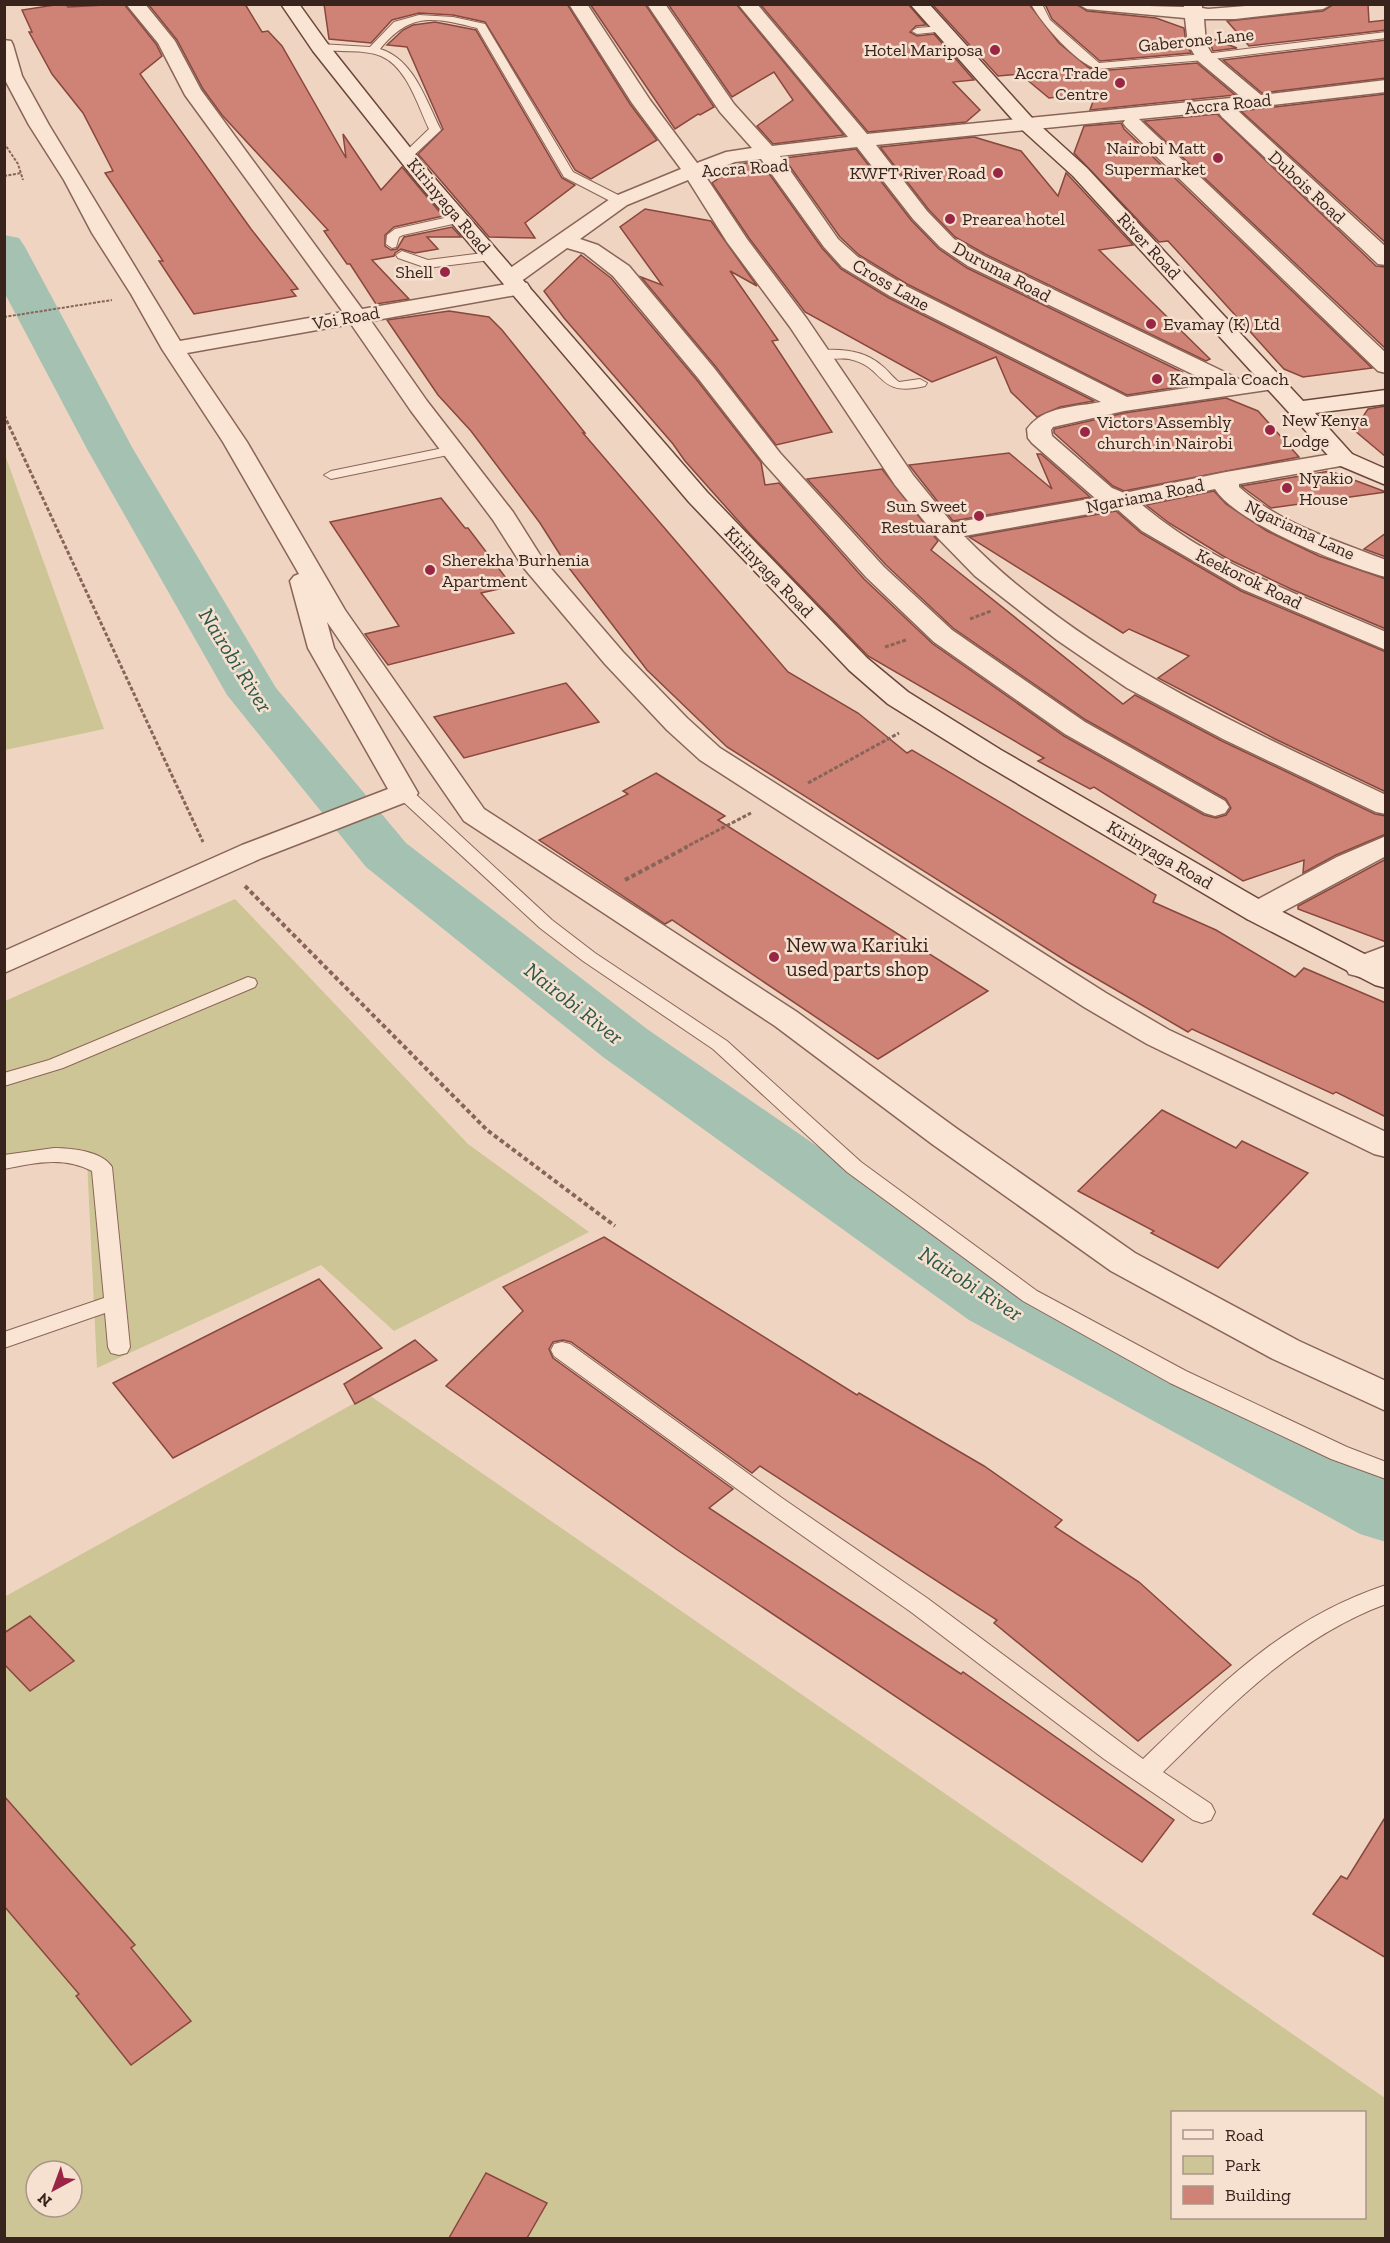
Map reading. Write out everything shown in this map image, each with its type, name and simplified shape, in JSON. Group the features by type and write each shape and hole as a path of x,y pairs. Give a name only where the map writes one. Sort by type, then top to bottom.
{"street":[{"path":"135,4 166,41 192,91 305,243 419,406 504,517 532,562 677,724 710,754 778,799 1095,1000 1158,1037 1386,1146"},
{"name":"Kirinyaga Road","path":"290,4 320,47 458,219 698,497 858,664 898,698 991,756 1258,912 1377,967"},
{"path":"578,4 642,103 693,172 738,242 819,354 904,480 946,532 984,571 1066,634 1137,682 1233,733 1386,806"},
{"name":"Cross Lane","path":"656,4 727,108 771,159 831,243 850,262 908,296 1124,404"},
{"name":"Duruma Road","path":"747,4 867,147 920,215 947,243 1023,285 1240,388"},
{"name":"River Road","path":"919,4 1031,129 1088,181 1344,459 1386,478"},
{"path":"1087,4 1193,9 1235,14 1323,4"},
{"path":"1193,9 1197,44 1205,57 1257,101"},
{"path":"4,45 13,76 39,125 74,180 102,233 142,294 173,349 235,442 332,610 474,815 786,1019 944,1136 1123,1262 1286,1350 1386,1397"},
{"name":"Accra Road","path":"693,172 726,173 771,159 1386,86"},
{"name":"Accra Road","path":"1031,129 1133,123 1386,96"},
{"name":"Dubois Road","path":"1229,113 1386,259"},
{"path":"1133,123 1386,366"},
{"name":"Voi Road","path":"173,349 355,316 515,283 565,241 620,201 639,190 693,172"},
{"path":"565,241 591,249 621,271 706,373 772,458 875,572 943,636 1075,728 1215,807"},
{"path":"1124,404 1274,382"},
{"path":"1303,413 1386,397"},
{"name":"Keekorok Road","path":"1124,404 1054,418 1045,422 1039,429 1040,438 1103,493 1122,501 1151,526 1251,584 1386,642"},
{"path":"1303,413 1386,408"},
{"name":"Ngariama Road","path":"946,532 1344,459"},
{"name":"Ngariama Lane","path":"1226,479 1227,489 1242,505 1311,539 1386,569"},
{"path":"4,963 224,864 350,812 404,793 321,648 308,605 295,544"},
{"path":"1258,912 1347,863 1386,845"}],"lane":[{"name":"Gaberone Lane","path":"1036,4 1046,22 1094,65 1205,57 1386,35"},
{"path":"372,51 402,21 415,18 458,21 481,26 568,174 620,201"},
{"path":"917,32 942,29"},
{"path":"320,47 372,51 387,55 401,66 435,130 407,156"},
{"path":"392,244 393,235 399,232 458,219"},
{"path":"402,255 428,264 491,256"},
{"path":"819,354 853,355 871,364 891,384 902,388 920,383"},
{"path":"331,475 453,450"},
{"path":"404,793 546,924 589,957 720,1045 854,1167 1030,1296 1178,1377 1339,1453 1386,1471"},
{"path":"4,1080 56,1064 249,983"},
{"path":"4,1162 58,1152 84,1157 102,1167 119,1347"},
{"path":"4,1340 115,1302"},
{"path":"562,1350 774,1504 919,1605 1113,1752 1202,1812"},
{"path":"1145,1773 1266,1658 1346,1608 1386,1593"}],"path":[{"path":"4,143 23,180"},
{"path":"4,176 21,173"},
{"path":"4,317 142,294"},
{"path":"4,415 204,843 487,1130 615,1226"},
{"path":"600,898 612,887 929,717"}],"green space":[{"path":"5,455 104,729 4,750"},
{"path":"235,899 468,1144 589,1232 394,1331 321,1265 97,1368 87,1160 5,1164 5,1001"},
{"path":"369,1395 1385,2098 1385,2238 5,2238 4,1597"}],"building":[{"path":"66,4 68,7 124,4 156,44 162,56 140,74 251,229 298,289 291,290 296,296 194,314 159,261 163,261 105,173 113,171 83,113 52,74 29,32 32,32 22,10"},
{"path":"148,4 245,4 262,32 268,31 282,46 346,158 343,134 381,190 402,167 443,216 394,227 385,235 385,246 391,250 397,249 404,237 452,227 461,237 427,237 438,249 415,253 401,249 394,256 372,260 409,299 376,304 350,264 347,264 324,231 328,230 222,115 203,89 177,40"},
{"path":"324,4 567,4 630,104 657,140 591,179 575,170 485,22 453,15 419,13 392,20 371,43 329,39"},
{"path":"590,4 645,4 714,107 675,129"},
{"path":"668,4 736,4 844,135 773,144 757,126 793,100 774,72 732,97"},
{"path":"760,4 908,4 926,25 916,26 910,32 917,36 934,34 974,80 953,82 980,110 966,122 868,132"},
{"path":"932,4 1029,4 1059,43 1088,67 1097,71 1197,63 1235,95 1090,110 1096,93 1049,98 1020,74 998,76"},
{"path":"1045,4 1076,4 1087,11 1156,18 1184,28 1186,44 1191,53 1100,61 1052,19"},
{"path":"1334,4 1368,4 1369,22 1386,20 1386,30 1249,46 1227,21 1323,11"},
{"path":"435,22 476,30 562,178 575,185 525,223 535,238 489,237 418,154 443,129 407,47 387,45 403,30 413,25"},
{"path":"1208,37 1237,48 1213,51"},
{"path":"1386,40 1386,78 1262,93 1223,60"},
{"path":"1386,94 1386,243 1241,111"},
{"path":"1217,114 1376,266 1386,267 1386,349 1144,121"},
{"path":"1121,123 1124,129 1372,368 1303,377 1284,369 1168,241 1159,242 1074,153 1084,126"},
{"path":"974,137 1021,151 1058,196 1066,173 1133,245 1099,250 1210,359 1206,361 985,254 955,237 929,210 880,147"},
{"path":"856,149 911,220 939,249 967,268 1182,372 1170,377 1191,385 1127,395 907,284 859,255 840,237 784,158"},
{"path":"760,161 822,248 841,269 889,298 1094,401 1060,407 1037,417 1011,392 996,357 932,382 805,312 749,238 712,183 740,164"},
{"path":"645,209 711,221 757,286 730,271 778,340 772,341 832,432 776,445 716,367 641,277 662,285 620,227"},
{"path":"581,255 611,278 696,379 761,462 765,485 779,483 864,579 933,644 1064,736 1204,815 1216,818 1226,815 1231,808 1226,799 1086,720 953,628 886,565 807,479 882,469 938,541 931,550 1123,704 1135,695 1222,741 1375,814 1386,816 1386,834 1336,855 1303,873 1304,860 1243,881 1094,787 1090,789 1038,761 1044,758 868,656 750,534 685,461 673,444 564,318 544,291"},
{"path":"449,311 489,317 502,330 585,433 583,433 788,672 858,713 907,753 912,750 1156,895 1153,902 1216,930 1295,977 1304,968 1386,1003 1386,1117 1336,1092 1333,1094 1192,1029 1188,1032 1068,962 727,747 647,670 566,564 540,523 471,431 438,395 387,320"},
{"path":"1226,398 1258,411 1299,457 1124,491 1113,486 1054,433 1054,429 1124,413"},
{"path":"1386,406 1386,457 1354,430 1368,409"},
{"path":"1009,453 1052,489 1037,454 1041,454 1090,497 953,521 909,465"},
{"name":"Nyakio House","path":"1330,471 1386,492 1271,508 1241,486"},
{"path":"1214,491 1226,504 1267,531 1319,556 1386,579 1386,629 1291,589 1228,559 1169,523 1146,505"},
{"path":"441,498 465,528 468,528 512,586 481,593 514,633 388,665 365,634 399,626 330,522"},
{"path":"1116,511 1141,533 1241,591 1386,652 1386,792 1275,739 1158,678 1189,656 1129,629 1123,633 969,537"},
{"path":"1386,533 1386,557 1364,549"},
{"path":"566,683 599,722 464,758 434,717"},
{"path":"656,773 725,816 718,820 988,991 878,1059 672,920 665,924 539,840 628,794 623,791"},
{"path":"1386,859 1386,942 1298,909 1298,906"},
{"path":"1162,1110 1236,1148 1242,1141 1308,1173 1218,1268 1078,1191"},
{"path":"604,1237 857,1395 859,1393 984,1466 1062,1520 1055,1527 1139,1582 1231,1665 1138,1741 994,1623 997,1620 760,1466 752,1473 571,1342 563,1340 553,1342 549,1349 553,1358 733,1489 709,1508 961,1674 963,1672 1174,1820 1142,1862 676,1549 446,1386 523,1311 503,1287"},
{"path":"319,1279 382,1348 173,1458 113,1383"},
{"path":"415,1340 437,1360 355,1404 344,1384"},
{"path":"30,1616 74,1661 30,1691 4,1664 4,1633"},
{"path":"4,1796 135,1945 131,1948 191,2021 131,2065 76,1996 79,1994 4,1906"},
{"path":"1386,1816 1386,1958 1313,1914 1341,1876 1347,1879"},
{"path":"486,2173 547,2203 527,2238 449,2238"}],"waterway":[{"name":"Nairobi River","path":"4,247 110,449 254,695 386,855 625,1043 993,1302 1386,1513"}],"place":[{"name":"Hotel Mariposa","path":"995,50"},
{"name":"Accra Trade Centre","path":"1120,83"},
{"name":"Nairobi Matt Supermarket","path":"1218,158"},
{"name":"KWFT River Road","path":"998,173"},
{"name":"Prearea hotel","path":"950,219"},
{"name":"Shell","path":"445,272"},
{"name":"Evamay (K) Ltd","path":"1151,324"},
{"name":"Kampala Coach","path":"1157,379"},
{"name":"New Kenya Lodge","path":"1270,430"},
{"name":"Victors Assembly church in Nairobi","path":"1085,432"},
{"name":"Nyakio House","path":"1287,488"},
{"name":"Sun Sweet Restuarant","path":"979,516"},
{"name":"Sherekha Burhenia Apartment","path":"430,570"},
{"name":"New wa Kariuki used parts shop","path":"774,957"}]}
